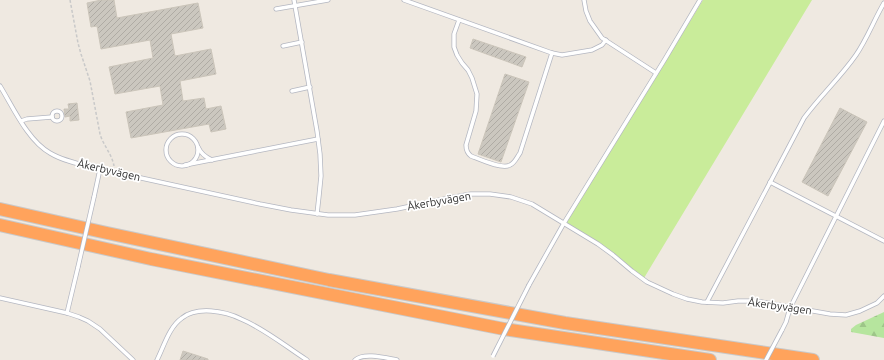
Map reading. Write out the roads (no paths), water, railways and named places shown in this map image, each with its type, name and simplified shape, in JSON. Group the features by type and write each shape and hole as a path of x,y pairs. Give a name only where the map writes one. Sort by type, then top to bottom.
{"highway":[{"path":"0,209 329,280 565,323 813,360"},
{"path":"0,225 151,260 496,327 710,360"}],"lane":[{"path":"294,0 320,154 321,176 316,214"},
{"path":"276,9 328,0"},
{"path":"404,0 552,53 562,55 592,50 606,40"},
{"path":"584,0 590,21 602,38 656,73"},
{"path":"492,358 529,285 564,223 700,0"},
{"path":"707,302 804,118 855,55 867,37 884,3"},
{"path":"459,20 454,34 454,47 459,59 470,74 477,94 476,111 466,145 466,150 471,156 507,167 515,162 520,153 552,53"},
{"path":"283,46 302,42"},
{"name":"Åkerbyvägen","path":"0,86 31,137 49,153 79,164 100,169 260,204 328,215 355,215 397,209 471,194 490,194 532,204 614,255 647,282 687,299 723,303 756,300 790,308 846,315 860,311 877,303 884,296"},
{"path":"292,91 310,88"},
{"path":"21,121 27,119 52,117"},
{"path":"766,360 786,322 790,308 884,121"},
{"path":"212,160 203,155 191,136 186,134 175,135 169,140 166,146 166,152 172,163 180,166 212,160 318,139"},
{"path":"185,165 190,164 194,160 197,154 197,146"},
{"path":"67,312 100,169"},
{"path":"770,182 884,241"},
{"path":"0,298 67,312 88,321 133,360"},
{"path":"157,360 172,330 182,317 202,310 240,318 256,326 307,360"},
{"path":"355,360 358,357 364,356 376,356 397,360"}]}
